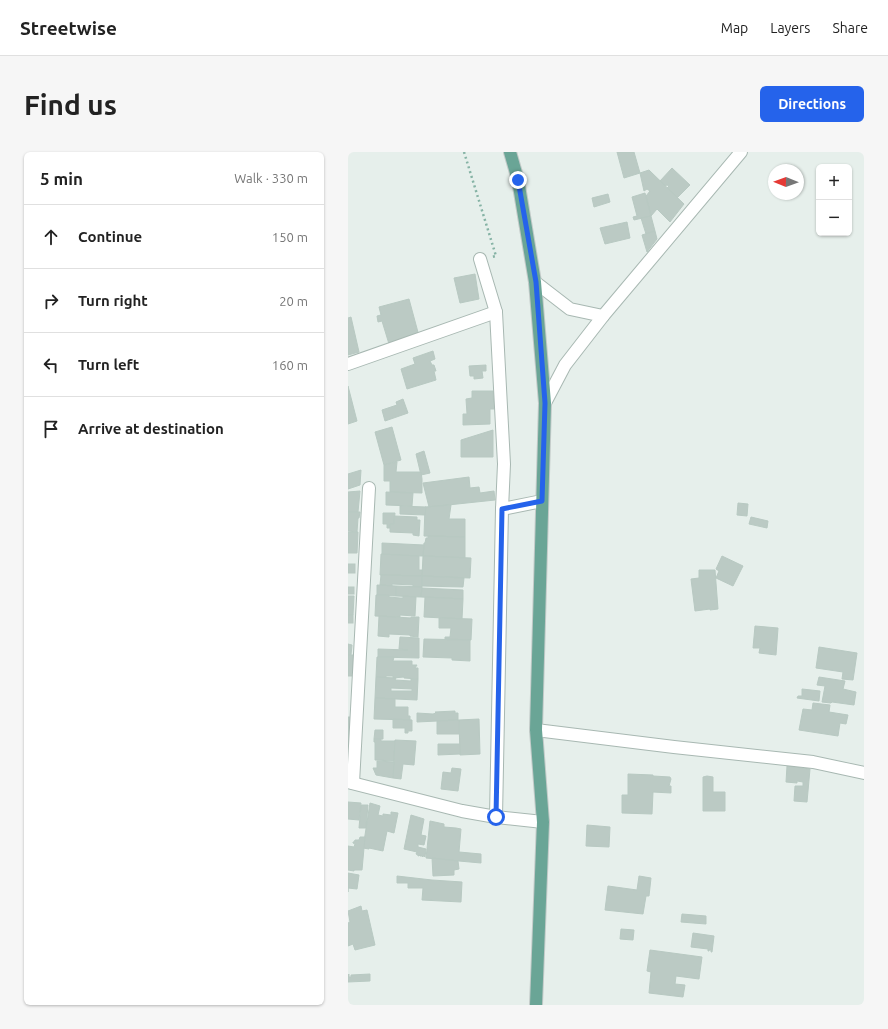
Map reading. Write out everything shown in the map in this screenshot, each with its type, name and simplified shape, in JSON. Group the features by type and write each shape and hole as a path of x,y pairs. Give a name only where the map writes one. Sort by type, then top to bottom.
{"main road":[{"path":"510,152 518,180 536,282 545,403 536,730 543,822 536,1005"}],"street":[{"path":"545,403 565,365 603,316 741,152"},
{"path":"480,259 496,312 504,464 496,817"},
{"path":"536,282 570,309 603,316"},
{"path":"348,364 496,312"},
{"path":"369,488 350,782 462,811 496,817 543,822"},
{"path":"502,509 542,501"},
{"path":"536,730 813,762 864,773"}],"path":[{"path":"464,152 496,256 480,259"}],"building":[{"path":"617,152 634,152 640,173 624,178"},
{"path":"672,168 690,185 677,198 667,188 669,186 665,186 660,181"},
{"path":"649,170 684,204 670,222 657,209 651,216 646,196 650,191 647,189 644,191 640,173"},
{"path":"645,193 651,216 634,220 633,217 637,216 632,197"},
{"path":"608,194 610,202 594,207 592,198"},
{"path":"651,216 655,231 646,234 641,218"},
{"path":"627,222 630,238 605,244 600,228"},
{"path":"655,231 657,239 647,252 642,235"},
{"path":"475,274 479,299 460,303 454,278"},
{"path":"409,299 419,336 389,344 382,321 378,322 377,316 381,315 379,307"},
{"path":"351,317 359,352 348,355 348,318"},
{"path":"433,351 435,359 430,361 432,365 434,365 436,371 434,371 436,380 407,389 401,369 415,364 413,358"},
{"path":"486,365 486,371 482,371 483,378 474,379 474,376 470,376 469,366"},
{"path":"348,386 357,421 348,424"},
{"path":"472,391 493,391 494,409 490,409 490,424 463,425 463,414 467,414 466,399 472,398"},
{"path":"403,399 408,413 385,421 382,410 397,405 396,402"},
{"path":"392,427 401,460 384,465 375,432"},
{"path":"493,430 493,457 461,457 461,440"},
{"path":"424,451 430,473 421,475 416,454"},
{"path":"397,462 396,472 421,472 422,493 390,492 390,481 384,481 384,465"},
{"path":"361,470 360,485 348,489 348,474"},
{"path":"469,477 470,488 479,487 480,493 494,491 495,500 429,507 423,483"},
{"path":"360,491 358,512 348,512 348,492"},
{"path":"386,492 413,493 412,506 386,505"},
{"path":"738,503 748,504 747,516 737,515"},
{"path":"451,505 449,519 465,519 465,537 424,536 425,507"},
{"path":"400,506 426,507 425,515 400,514"},
{"path":"348,512 360,512 357,532 348,531"},
{"path":"383,513 395,513 394,524 390,524 390,528 387,528 387,524 383,524"},
{"path":"394,516 417,517 417,520 420,520 419,536 413,535 413,533 390,532 390,524 394,524"},
{"path":"751,517 768,521 767,528 749,524"},
{"path":"348,532 358,532 357,553 348,553"},
{"path":"428,536 465,537 465,558 423,556 424,543"},
{"path":"382,543 424,545 423,556 382,555"},
{"path":"381,554 419,556 419,570 423,570 422,576 380,575"},
{"path":"423,556 471,558 470,578 422,576"},
{"path":"722,556 743,566 733,586 716,578 719,571 716,569"},
{"path":"348,564 355,564 355,573 348,573"},
{"path":"699,570 715,570 718,609 695,611 691,579 699,578"},
{"path":"381,575 422,576 422,587 392,584 392,586 380,585"},
{"path":"422,576 464,578 463,587 422,586"},
{"path":"377,585 396,586 396,596 377,595"},
{"path":"396,586 422,587 421,597 396,596"},
{"path":"348,587 354,587 354,594 348,594"},
{"path":"422,588 463,590 463,599 421,597"},
{"path":"376,595 389,595 389,597 400,598 403,598 403,596 416,597 415,616 375,616"},
{"path":"348,596 354,596 353,615 348,615"},
{"path":"425,597 463,599 462,619 424,617"},
{"path":"348,615 353,615 353,623 348,623"},
{"path":"379,616 419,617 418,637 389,634 389,637 378,636"},
{"path":"439,618 472,619 471,640 445,639 445,637 450,637 451,628 439,628"},
{"path":"755,626 778,628 776,655 759,653 760,648 753,648"},
{"path":"400,637 419,638 419,658 378,657 378,649 408,650 399,649"},
{"path":"424,639 470,640 470,661 452,660 452,658 423,657"},
{"path":"348,644 352,645 351,655 348,655"},
{"path":"819,647 857,653 853,680 842,679 843,672 816,668"},
{"path":"348,655 354,655 353,676 348,676"},
{"path":"377,657 394,657 393,661 412,661 412,665 417,665 415,668 418,668 418,679 404,677 393,678 393,676 386,676 386,678 376,677"},
{"path":"376,677 396,678 395,680 411,681 411,679 418,679 417,700 375,698","holes":["391,688 412,689 412,691 391,691"]},
{"path":"819,677 845,681 843,689 856,692 854,705 822,702 825,686 817,685"},
{"path":"802,689 820,691 819,701 797,698 798,696 802,696"},
{"path":"375,698 395,699 395,707 408,707 408,716 410,716 410,720 374,719"},
{"path":"813,703 830,705 829,712 848,715 846,724 840,723 838,736 799,730 803,709 812,710"},
{"path":"455,711 455,713 458,713 458,720 417,722 417,713 433,714 436,713 435,712"},
{"path":"348,717 351,717 350,737 352,751 348,751"},
{"path":"393,719 412,720 412,731 405,733 405,728 393,728"},
{"path":"479,719 480,754 460,755 459,720"},
{"path":"459,720 459,734 437,734 437,721"},
{"path":"375,730 383,730 383,739 374,739"},
{"path":"374,739 381,739 381,741 395,741 394,761 375,760"},
{"path":"395,740 416,741 414,765 403,764 401,779 393,778"},
{"path":"438,744 460,744 460,754 438,755"},
{"path":"377,761 394,762 393,778 376,775 373,768 377,768"},
{"path":"787,766 810,769 807,802 794,801 795,786 803,786 803,782 786,782"},
{"path":"452,768 461,769 458,791 441,789 443,772 451,773"},
{"path":"628,774 670,777 671,779 669,786 671,786 671,793 653,792 652,814 622,813 622,795 628,795"},
{"path":"703,777 713,777 713,792 725,792 725,811 703,811"},
{"path":"348,802 361,803 359,820 348,819"},
{"path":"370,803 380,806 378,815 391,815 391,812 398,813 394,833 387,831 383,851 363,848"},
{"path":"361,805 368,805 366,828 359,828"},
{"path":"411,815 424,819 421,835 426,836 424,845 418,844 418,847 426,849 425,857 420,856 421,855 418,856 416,854 417,852 404,849"},
{"path":"430,821 444,824 444,827 461,829 459,852 481,854 481,863 426,858"},
{"path":"587,825 610,827 609,847 586,846"},
{"path":"360,837 365,837 362,870 348,870 348,846 354,847 355,844 353,842 355,840 359,840"},
{"path":"432,858 458,861 459,869 454,870 454,875 433,876"},
{"path":"348,873 359,875 357,889 348,888"},
{"path":"397,876 462,882 461,902 422,900 423,888 408,888 408,883 397,883"},
{"path":"639,876 651,878 649,896 646,896 643,914 605,910 608,886 637,890"},
{"path":"361,906 362,911 367,910 375,945 355,950 353,944 348,946 348,923 350,922 348,911"},
{"path":"682,914 706,916 706,924 681,922"},
{"path":"621,929 634,930 633,940 620,939"},
{"path":"693,933 714,936 712,952 711,950 708,951 708,949 691,947"},
{"path":"650,950 702,957 699,979 676,976 675,984 685,985 683,997 649,993 651,972 647,971"},
{"path":"349,974 349,977 351,977 351,975 370,974 370,981 348,982"}],"route":[{"path":"496,817 502,509 542,501 545,403 536,282 518,180"}]}
